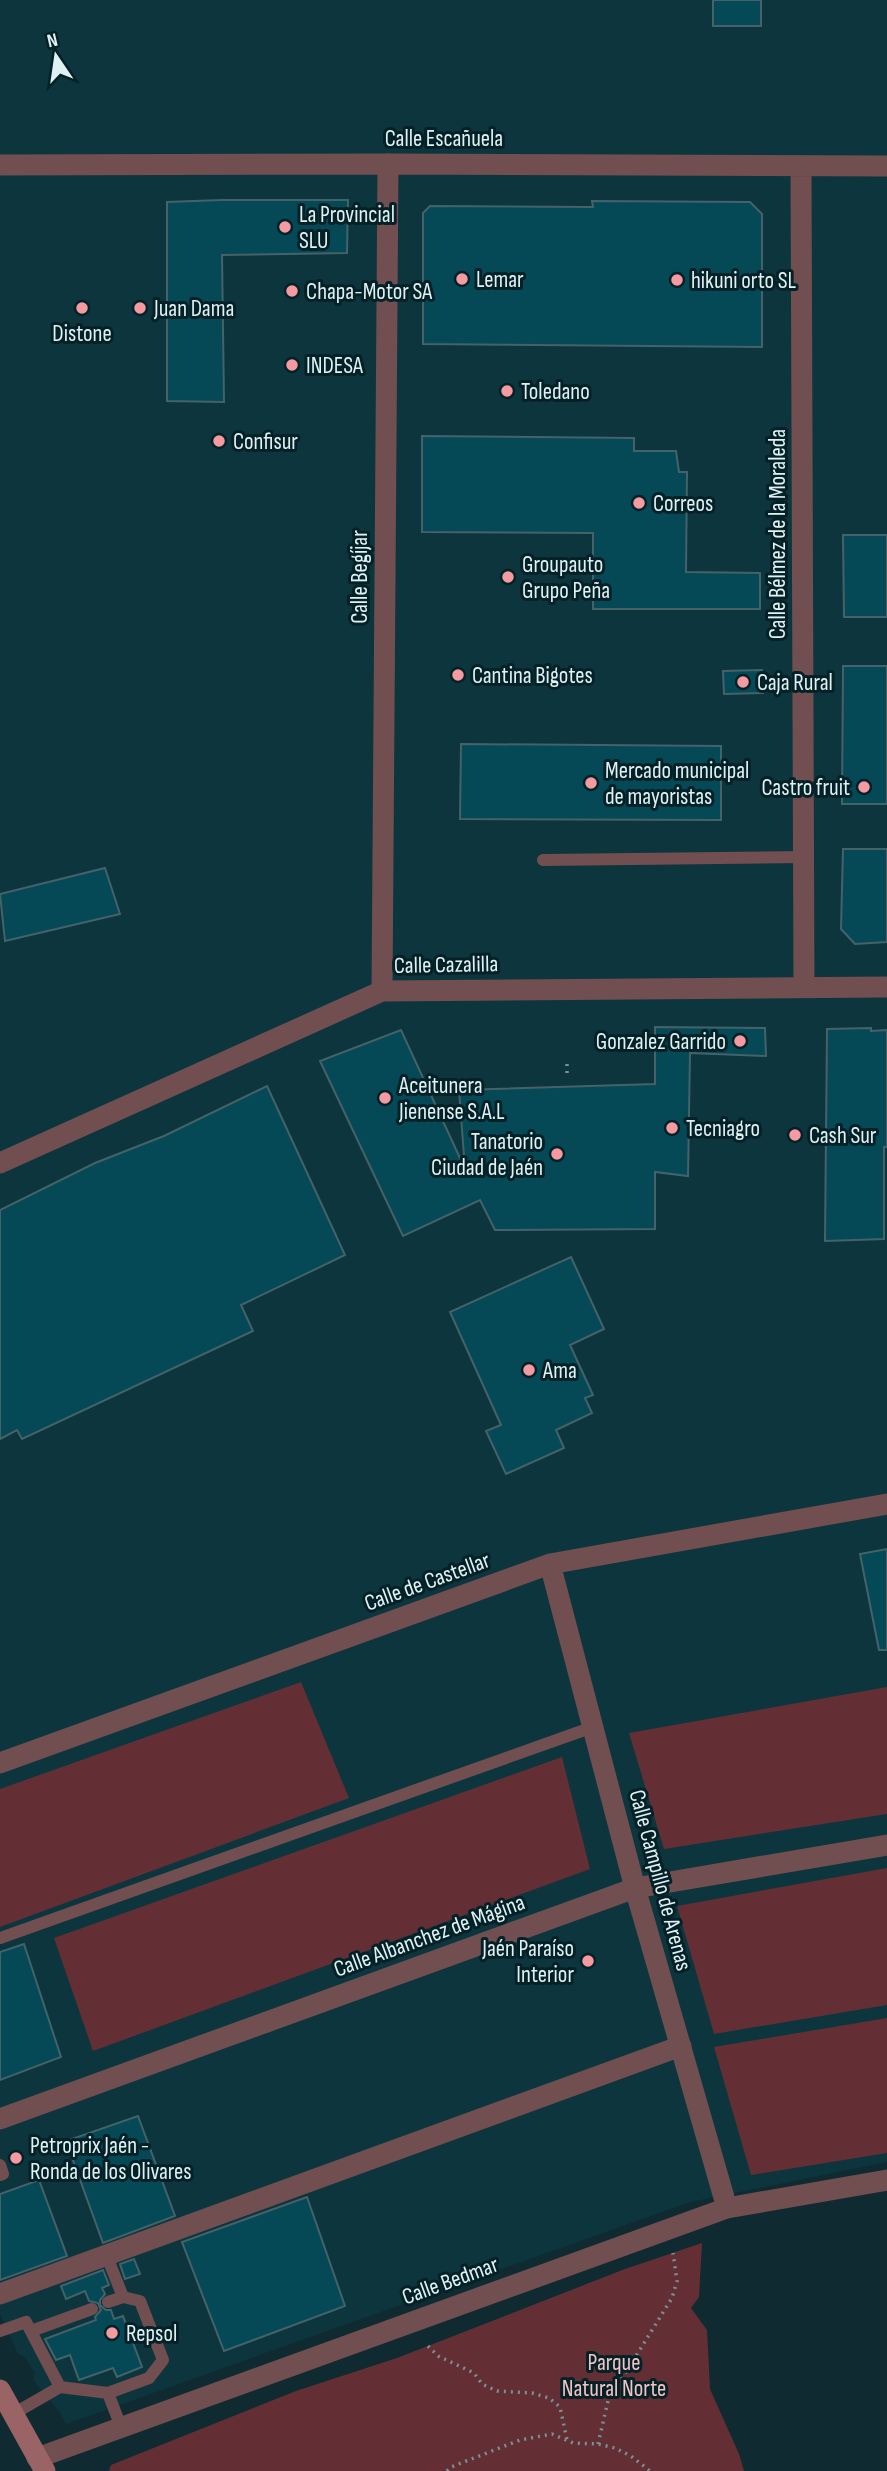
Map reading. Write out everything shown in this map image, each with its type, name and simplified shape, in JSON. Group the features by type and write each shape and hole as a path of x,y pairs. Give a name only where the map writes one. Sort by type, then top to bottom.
{"main road":[{"path":"0,2390 41,2464"}],"street":[{"name":"Calle Begíjar","path":"382,991 388,164"},
{"name":"Calle Escañuela","path":"0,166 887,166"},
{"name":"Calle Bélmez de la Moraleda","path":"802,166 804,987"},
{"name":"Calle Cazalilla","path":"0,1163 382,991 887,987"},
{"name":"Calle de Castellar","path":"0,1763 550,1564 887,1504"},
{"name":"Calle Campillo de Arenas","path":"550,1564 635,1888 727,2208"},
{"name":"Calle Albanchez de Mágina","path":"0,2119 635,1888 887,1845"},
{"path":"0,2294 681,2046"},
{"name":"Calle Bedmar","path":"41,2464 121,2427 727,2208 887,2180"}],"lane":[{"path":"543,860 804,857"},
{"path":"0,1938 593,1727"},
{"path":"0,2165 3,2174 0,2175"},
{"path":"106,2254 123,2297"},
{"path":"13,2414 60,2387 108,2393 149,2378 163,2360 140,2301 123,2297 108,2302"},
{"path":"31,2331 92,2309"},
{"path":"0,2332 26,2322 60,2387"},
{"path":"108,2393 121,2427"}],"path":[{"path":"567,1065 567,1073"},
{"path":"598,2444 608,2401 672,2298 677,2281 673,2253"},
{"path":"428,2346 438,2356 474,2373 482,2384 497,2391 532,2393 549,2398 560,2407 567,2440"},
{"path":"447,2471 451,2467 520,2440 552,2434 573,2443 598,2444 631,2456 650,2471"}],"shaded area":[{"path":"0,0 887,0 887,2162 690,2202 66,2424 59,2411 33,2380 35,2373 25,2357 18,2354 0,2314"}],"green space":[{"path":"301,1682 349,1798 0,1927 0,1789"},
{"path":"887,1687 887,1814 664,1849 629,1733"},
{"path":"562,1757 590,1869 93,2051 54,1938"},
{"path":"887,1868 887,2005 714,2034 677,1906"},
{"path":"887,2018 887,2153 751,2175 714,2047"},
{"name":"Parque Natural Norte","path":"702,2243 699,2297 691,2308 707,2330 710,2389 744,2471 109,2471 111,2465 296,2391 397,2358 625,2269"}],"building":[{"path":"713,0 761,0 761,26 713,26"},
{"path":"348,200 347,253 222,255 224,402 167,401 167,202"},
{"path":"592,201 750,202 762,214 762,347 423,344 423,213 430,206 593,207"},
{"path":"422,436 634,438 634,451 676,451 679,472 687,472 686,572 760,573 760,609 593,609 593,533 422,532"},
{"path":"843,535 887,535 887,617 844,617"},
{"path":"843,666 887,666 887,804 842,804"},
{"name":"Caja Rural","path":"762,670 763,693 724,694 723,671"},
{"name":"Mercado municipal de mayoristas","path":"461,744 721,746 721,820 460,819"},
{"path":"843,849 887,849 887,942 855,944 841,929"},
{"path":"105,868 120,914 5,941 0,894"},
{"path":"655,1027 765,1028 766,1056 690,1053 688,1176 655,1172 655,1229 495,1230 480,1200 403,1236 320,1061 401,1030 465,1169 459,1090 655,1084"},
{"path":"871,1028 871,1031 887,1030 884,1239 825,1241 827,1029"},
{"path":"267,1086 345,1255 241,1305 253,1331 22,1439 17,1430 0,1439 0,1210 95,1163 164,1136"},
{"name":"Ama","path":"571,1257 604,1329 570,1345 593,1395 585,1398 592,1413 556,1430 564,1448 506,1474 486,1431 501,1425 450,1312"},
{"path":"887,1549 887,1650 879,1650 860,1554"},
{"path":"24,1944 61,2057 0,2080 0,1952"},
{"path":"138,2116 175,2216 103,2243 66,2141"},
{"path":"39,2180 67,2256 0,2280 0,2194"},
{"path":"307,2197 345,2306 224,2351 182,2242"},
{"path":"134,2259 140,2274 125,2279 120,2264"},
{"path":"103,2270 109,2285 102,2288 105,2294 100,2305 111,2310 114,2319 123,2316 142,2367 117,2377 113,2368 79,2380 70,2355 56,2360 45,2339 96,2320 95,2317 101,2310 98,2303 89,2301 85,2291 66,2299 61,2286"}],"place":[{"name":"La Provincial SLU","path":"285,227"},
{"name":"Lemar","path":"462,279"},
{"name":"hikuni orto SL","path":"677,280"},
{"name":"Chapa-Motor SA","path":"292,291"},
{"name":"Distone","path":"82,308"},
{"name":"Juan Dama","path":"140,308"},
{"name":"INDESA","path":"292,365"},
{"name":"Toledano","path":"507,391"},
{"name":"Confisur","path":"219,441"},
{"name":"Correos","path":"639,503"},
{"name":"Groupauto Grupo Peña","path":"508,577"},
{"name":"Cantina Bigotes","path":"458,675"},
{"name":"Caja Rural","path":"743,682"},
{"name":"Mercado municipal de mayoristas","path":"591,783"},
{"name":"Castro fruit","path":"864,787"},
{"name":"Gonzalez Garrido","path":"740,1041"},
{"name":"Aceitunera Jienense S.A.L","path":"385,1098"},
{"name":"Tecniagro","path":"672,1128"},
{"name":"Cash Sur","path":"795,1135"},
{"name":"Tanatorio Ciudad de Jaén","path":"557,1154"},
{"name":"Ama","path":"529,1370"},
{"name":"Jaén Paraíso Interior","path":"588,1961"},
{"name":"Petroprix Jaén - Ronda de los Olivares","path":"16,2158"},
{"name":"Repsol","path":"112,2333"}]}
